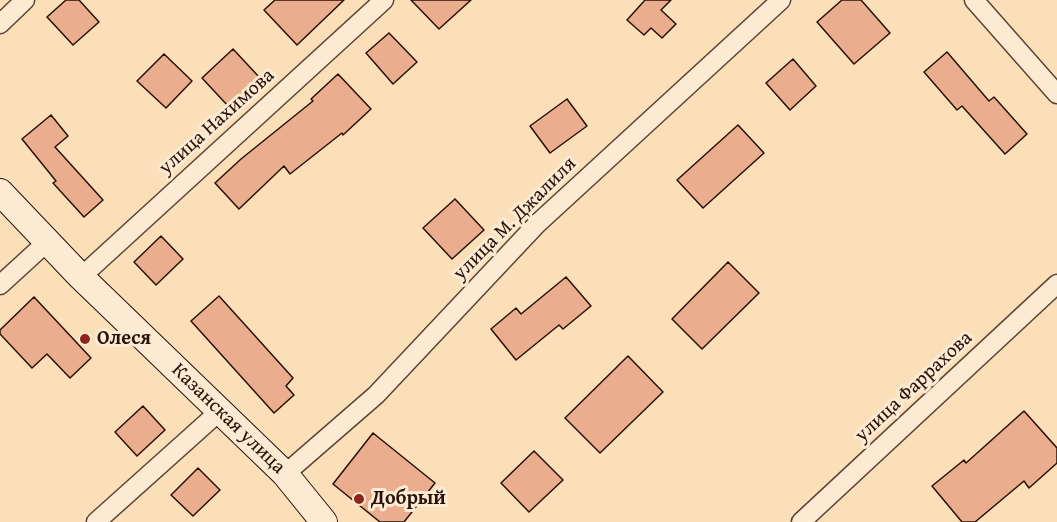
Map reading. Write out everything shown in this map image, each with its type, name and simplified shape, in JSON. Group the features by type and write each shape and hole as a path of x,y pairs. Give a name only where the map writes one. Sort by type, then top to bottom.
{"street":[{"path":"0,24 25,0"},
{"name":"улица Нахимова","path":"81,277 384,0"},
{"name":"улица М. Джалиля","path":"285,474 376,395 537,224 781,0"},
{"path":"974,0 1057,94"},
{"name":"Казанская улица","path":"0,192 46,243 285,474 324,522"},
{"path":"0,285 46,243"},
{"name":"улица Фаррахова","path":"801,522 1057,284"},
{"path":"96,522 220,410"}],"building":[{"path":"66,0 79,0 99,22 73,45 47,17"},
{"path":"275,0 344,0 297,45 264,10"},
{"path":"411,0 471,0 439,29"},
{"path":"645,0 671,0 661,10 676,24 662,38 651,28 644,35 627,20"},
{"path":"842,0 861,0 890,33 854,64 817,22"},
{"path":"389,33 417,62 393,84 366,53"},
{"path":"233,49 260,78 229,107 202,78"},
{"path":"947,52 989,101 994,97 1027,134 1005,154 962,106 957,110 924,72"},
{"path":"164,54 192,81 166,108 137,81"},
{"path":"793,59 816,86 790,110 766,83"},
{"path":"338,74 371,109 343,135 342,133 290,174 284,166 239,209 215,183 313,101 311,99"},
{"path":"567,99 587,126 550,153 530,126"},
{"path":"51,115 68,136 55,147 103,200 84,217 53,183 56,181 22,139"},
{"path":"738,125 764,153 703,208 677,180"},
{"path":"455,199 484,230 452,259 423,228"},
{"path":"161,236 183,259 156,285 134,262"},
{"path":"728,262 759,293 702,349 672,319"},
{"path":"566,277 591,306 563,329 559,325 516,360 491,329 516,308 521,314"},
{"path":"219,296 293,378 286,386 294,395 274,413 191,321"},
{"path":"34,297 91,358 70,378 47,354 32,368 0,334 0,330"},
{"path":"628,356 663,392 600,453 565,418"},
{"path":"143,406 165,430 137,456 115,432"},
{"path":"1024,411 1057,448 1057,463 1029,488 1024,481 975,522 962,522 932,486 964,460 966,463"},
{"path":"373,433 435,483 404,522 380,522 333,484"},
{"path":"534,451 563,480 529,512 501,483"},
{"path":"198,468 220,490 193,516 171,495"}],"place":[{"name":"Олеся","path":"85,339"},
{"name":"Добрый","path":"359,499"}]}
